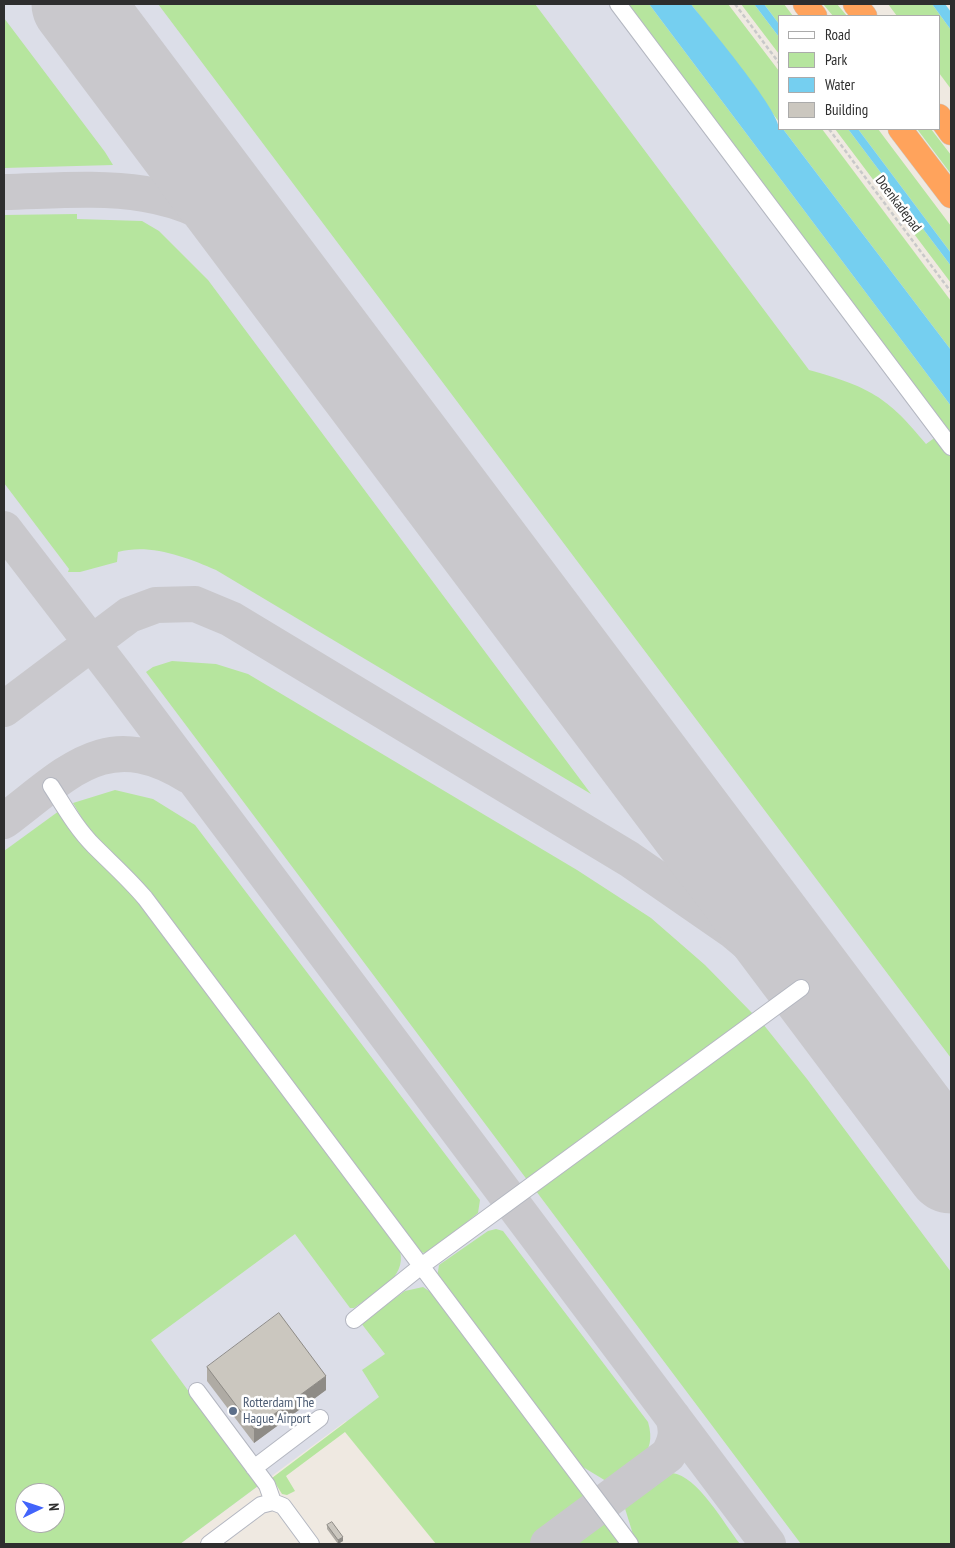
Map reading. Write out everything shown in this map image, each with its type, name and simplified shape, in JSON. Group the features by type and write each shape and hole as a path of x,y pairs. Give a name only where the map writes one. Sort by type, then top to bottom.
{"highway":[{"path":"805,4 813,15"},
{"path":"855,4 864,15"},
{"path":"940,117 951,133"},
{"path":"901,130 951,196"}],"street":[{"path":"618,4 951,448"},
{"path":"51,786 72,819 88,839 130,880 145,898 420,1267 630,1544"},
{"path":"354,1320 420,1267 801,988"},
{"path":"197,1391 267,1485 273,1502"},
{"path":"254,1468 320,1418"},
{"path":"209,1544 261,1505 273,1502 283,1506 311,1544"}],"path":[{"path":"734,4 778,61"},
{"name":"Doenkadepad","path":"829,130 951,292"}],"shaded area":[{"name":"Rotterdam The Hague Airport","path":"4,4 640,4 951,418 951,1544 440,1544 346,1421 180,1544 4,1544"}],"green space":[{"path":"158,4 535,4 809,370 847,382 875,395 900,415 926,444 940,434 951,449 951,1058"},
{"path":"628,4 649,4 951,406 951,434"},
{"path":"691,4 728,4 778,70 778,121"},
{"path":"741,4 754,4 778,36 778,53"},
{"path":"764,4 784,4 792,15 778,15 778,23"},
{"path":"823,4 837,4 846,15 832,15"},
{"path":"888,4 932,4 951,30 951,89 940,74 940,15 896,15"},
{"path":"4,18 105,152 113,165 4,168"},
{"path":"784,130 823,130 951,301 951,350"},
{"path":"836,130 849,130 951,266 951,283"},
{"path":"859,130 879,130 951,226 951,253"},
{"path":"918,130 932,130 951,155 951,174"},
{"path":"77,214 77,219 142,221 159,231 208,280 591,794 205,565 180,556 142,549 118,552 117,562 80,572 68,572 69,569 4,483 4,215"},
{"path":"172,661 216,664 248,674 577,870 651,918 705,965 754,1015 528,1181 146,672 153,667"},
{"path":"115,790 153,799 195,825 480,1200 478,1213 431,1251 425,1253 416,1251 140,884 86,825 73,803"},
{"path":"59,811 113,869 400,1251 401,1261 399,1270 387,1284 354,1308 350,1308 295,1234 151,1340 258,1486 180,1544 4,1544 4,851"},
{"path":"763,1024 807,1079 951,1272 951,1544 801,1544 536,1191"},
{"path":"496,1229 503,1231 648,1422 650,1443 647,1452 642,1459 611,1484 573,1461 437,1278 439,1265 488,1231"},
{"path":"423,1287 435,1295 589,1501 531,1544 436,1544 345,1432 286,1476 295,1491 287,1495 282,1494 272,1478 379,1397 362,1370 385,1354 361,1323 405,1291"},
{"path":"672,1473 682,1476 701,1492 740,1544 636,1544 623,1502 654,1480"},
{"path":"602,1518 622,1544 573,1544 573,1540"}],"water":[{"path":"649,4 691,4 741,67 768,104 776,119 778,130 784,130 951,350 951,406"},
{"path":"754,4 764,4 778,23 778,36"},
{"path":"932,4 945,4 951,12 951,30"},
{"path":"849,130 859,130 951,253 951,266"}],"building":[{"path":"279,1313 326,1376 254,1429 207,1367"},
{"path":"332,1522 343,1537 338,1540 327,1525"}],"taxiway":[{"path":"4,192 68,190 130,192 159,197 188,206 217,219 244,239 284,280"},
{"path":"4,529 117,676 768,1544"},
{"path":"4,709 129,615 156,605 195,604 231,619 629,859 733,931 830,1012 866,1054"},
{"path":"4,821 69,772 90,761 112,755 135,755 160,761 189,776"},
{"path":"548,1544 668,1455 675,1436 673,1417"}],"runway":[{"path":"77,4 951,1168"}],"place":[{"name":"Rotterdam The Hague Airport","path":"233,1411"}]}
